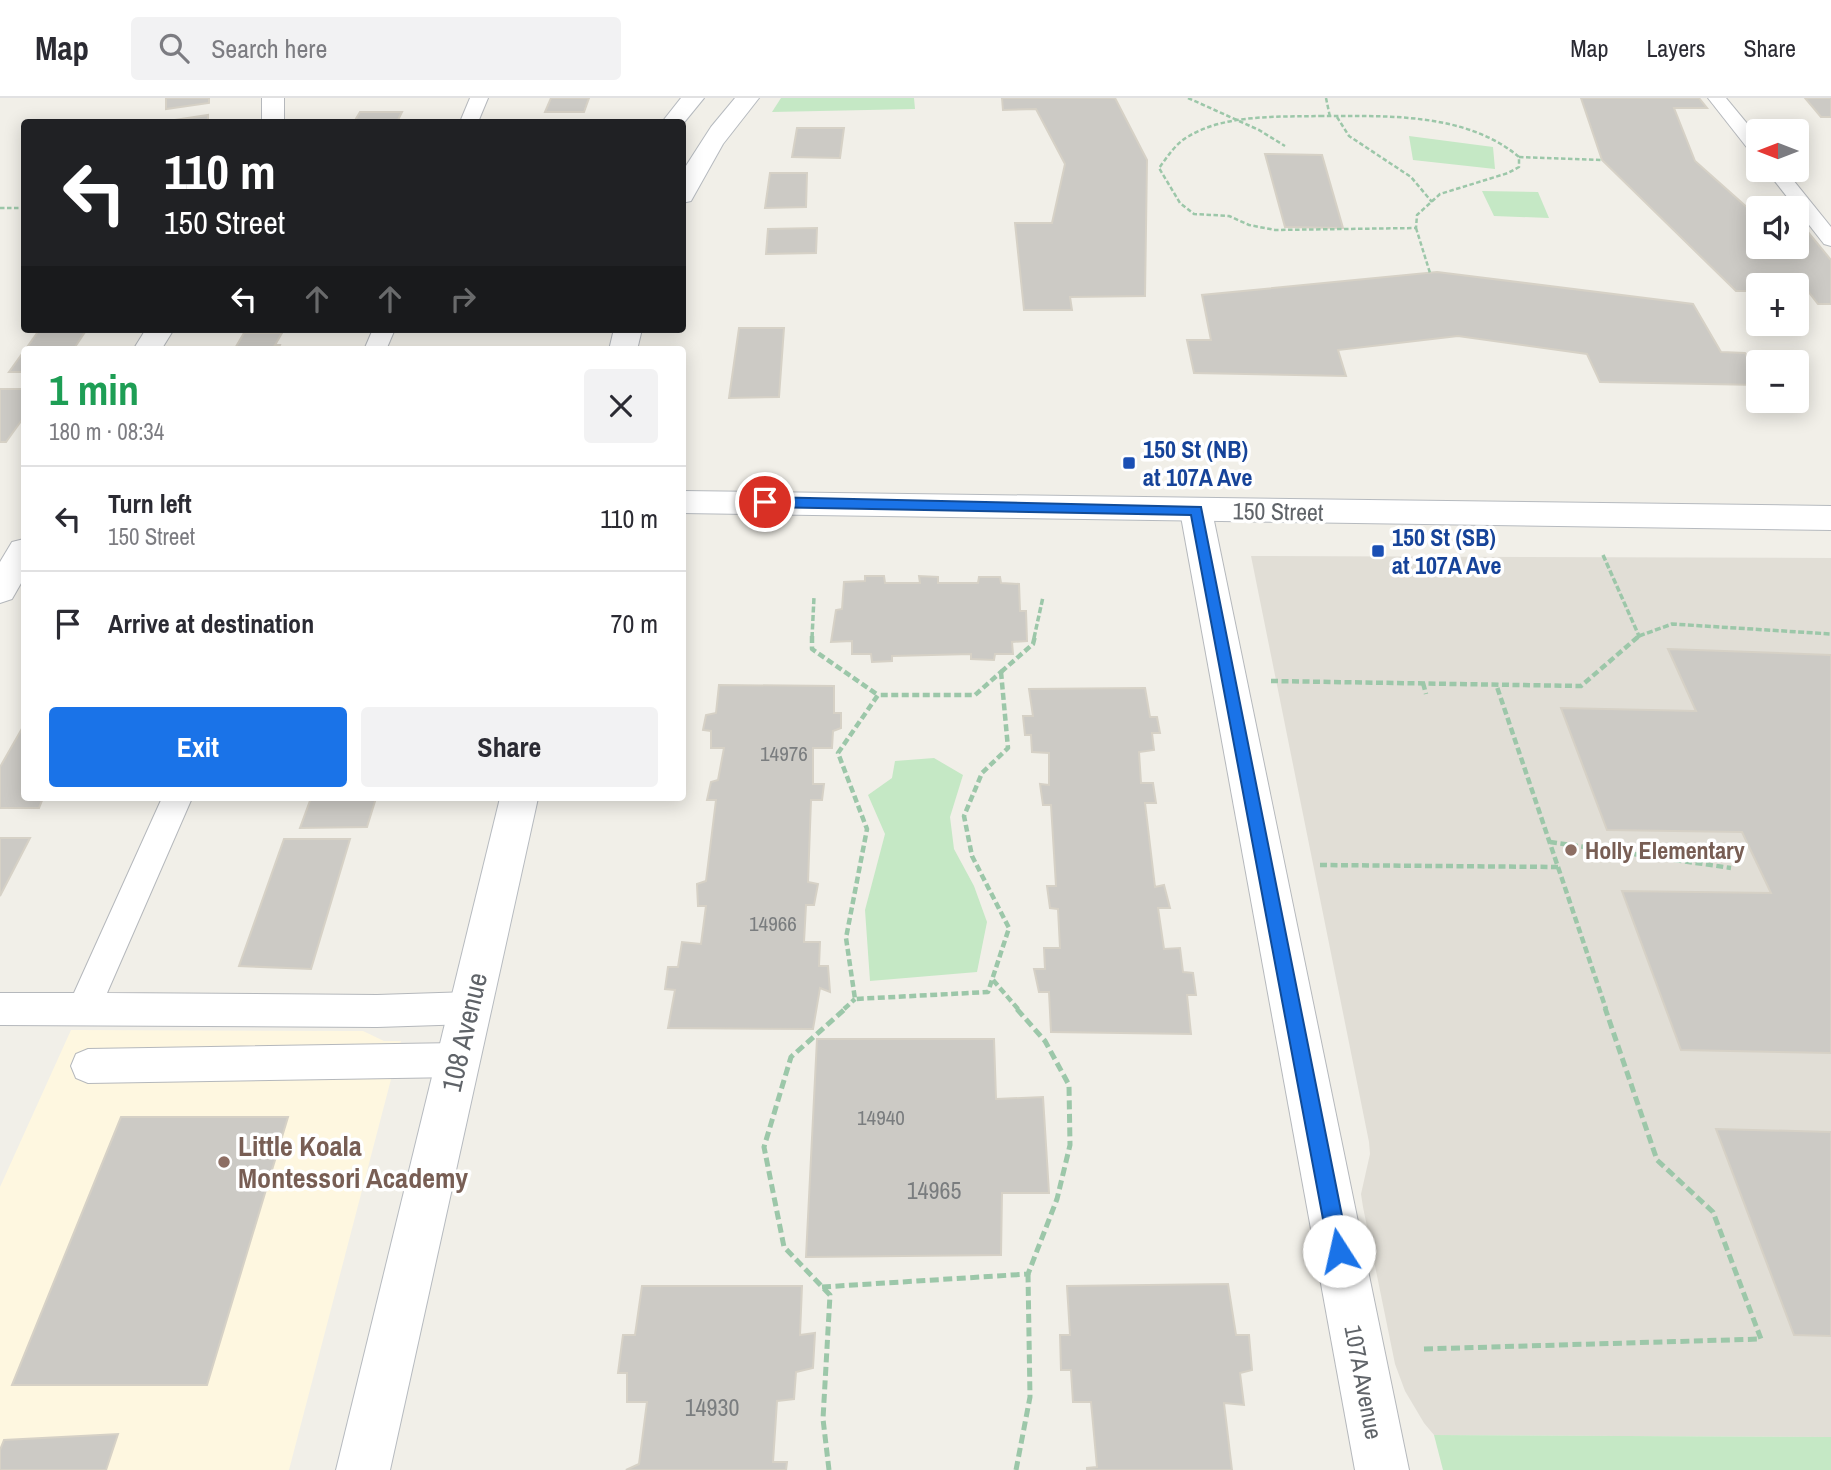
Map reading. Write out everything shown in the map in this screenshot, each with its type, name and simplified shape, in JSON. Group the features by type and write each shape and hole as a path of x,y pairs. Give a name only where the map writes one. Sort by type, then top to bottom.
{"main road":[{"path":"273,98 273,119"},
{"path":"676,119 693,98"},
{"path":"724,127 729,98"},
{"path":"686,188 698,164 748,98"},
{"name":"150 Street","path":"686,502 1831,518"},
{"name":"107A Avenue","path":"1196,511 1382,1470"},
{"path":"0,590 21,556"},
{"name":"108 Avenue","path":"363,1470 518,801"}],"lane":[{"path":"470,119 479,98"},
{"path":"1717,98 1746,134"},
{"path":"1784,182 1831,240"},
{"path":"84,1008 176,801"},
{"path":"0,1009 363,1011 470,1008"},
{"path":"88,1066 458,1060"}],"path":[{"path":"1188,98 1259,130 1285,146"},
{"path":"1326,98 1330,117"},
{"path":"1416,228 1275,230 1249,225 1229,216 1194,214 1180,203 1159,169 1171,152 1192,134 1236,121 1330,117 1407,119 1451,125 1506,144 1519,157 1602,160"},
{"path":"1337,117 1349,136 1411,177 1432,202"},
{"path":"1430,273 1416,228 1417,215 1440,194 1508,173 1519,167 1519,157"},
{"path":"0,208 21,208"},
{"path":"1603,555 1639,636"},
{"path":"814,597 812,649 878,695 975,695 1033,644 1043,597"},
{"path":"1263,681 1581,685 1639,636 1672,624 1831,634"},
{"path":"829,1470 823,1419 830,1295 784,1247 764,1147 791,1057 855,999 988,992 1009,928 972,856 964,816 982,773 1008,748 1001,672"},
{"path":"1423,683 1426,694"},
{"path":"1424,1349 1761,1339 1713,1212 1657,1160 1496,684"},
{"path":"855,999 846,938 867,829 838,753 878,695"},
{"path":"1550,842 1731,868"},
{"path":"1320,865 1558,867"},
{"path":"992,979 1045,1041 1069,1085 1070,1145 1057,1199 1028,1274 1030,1397 1016,1470"},
{"path":"822,1287 1028,1274"}],"shaded area":[{"name":"Holly Elementary","path":"1251,556 1831,558 1831,1437 1434,1435 1424,1423 1405,1391 1395,1364 1363,1207 1361,1194 1370,1154 1369,1142"},
{"path":"71,1030 363,1031 384,1041 401,1041 289,1470 0,1470 0,1187"}],"green space":[{"path":"781,98 914,98 915,109 772,112"},
{"path":"1409,136 1493,147 1495,169 1413,160"},
{"path":"1482,191 1538,192 1549,218 1494,216"},
{"path":"934,758 963,775 950,817 954,849 974,886 987,922 977,972 870,981 865,910 885,834 868,795 892,778 895,761"},
{"path":"1434,1435 1831,1437 1831,1470 1443,1470"}],"building":[{"path":"166,98 209,98 209,103 166,109"},
{"path":"551,98 589,98 584,112 545,112"},
{"path":"1002,98 1115,98 1147,160 1145,296 1070,297 1072,310 1024,310 1015,223 1052,223 1065,164 1036,109 1003,110"},
{"path":"1581,98 1699,98 1707,108 1674,108 1695,161 1746,206 1746,259 1809,259 1809,233 1831,260 1831,304 1818,304 1809,293 1809,273 1746,273 1746,291 1736,291 1602,160"},
{"path":"1805,98 1831,98 1831,117 1821,117"},
{"path":"360,112 402,112 398,119 356,119"},
{"path":"208,115 208,119 181,119"},
{"path":"797,128 844,128 840,158 792,157"},
{"path":"1265,154 1322,155 1343,228 1285,227"},
{"path":"770,173 807,173 806,207 765,208"},
{"path":"817,228 816,253 766,254 768,229"},
{"path":"1437,272 1693,304 1721,352 1745,353 1746,385 1600,382 1587,354 1458,336 1338,350 1346,376 1194,373 1187,340 1211,340 1202,295"},
{"path":"739,328 784,328 779,397 729,398"},
{"path":"37,333 84,333 76,346 28,346"},
{"path":"244,333 282,333 275,345 280,346 236,346"},
{"path":"21,355 21,372 9,372"},
{"path":"0,389 21,389 21,421 6,442 0,442"},
{"path":"865,576 884,576 885,583 920,583 919,576 938,577 938,583 978,583 979,577 1000,577 1001,583 1019,584 1020,611 1026,611 1027,641 1012,642 1013,654 995,654 994,660 971,659 971,654 892,656 892,661 872,662 871,654 852,654 852,641 831,642 836,610 842,609 844,582 865,581"},
{"path":"1668,649 1831,655 1831,1053 1681,1050 1622,891 1771,893 1742,832 1607,830 1561,708 1696,711"},
{"path":"719,685 834,686 834,713 841,713 841,728 833,731 832,748 813,748 813,784 824,784 822,800 811,800 808,882 818,884 814,905 806,905 804,942 820,942 819,966 828,966 830,992 820,988 813,1029 668,1028 675,990 665,989 668,967 678,967 682,942 701,944 706,906 698,906 697,884 706,881 716,800 707,800 711,782 718,780 724,748 711,748 711,731 703,730 706,715 716,713"},
{"path":"1145,688 1150,717 1157,717 1160,733 1152,733 1154,750 1139,752 1141,783 1153,783 1156,803 1145,803 1155,887 1164,885 1170,908 1158,908 1164,949 1180,948 1183,972 1193,973 1196,995 1187,995 1191,1034 1051,1032 1049,992 1039,992 1034,969 1045,969 1044,948 1060,948 1058,909 1050,908 1047,886 1056,886 1051,805 1043,805 1040,784 1049,785 1049,753 1032,752 1031,735 1025,735 1023,716 1033,716 1029,689"},
{"path":"21,730 21,801 42,801 39,808 0,808 0,767"},
{"path":"310,801 375,801 367,827 300,828"},
{"path":"0,838 30,838 0,896"},
{"path":"284,839 350,839 311,969 239,966"},
{"path":"817,1039 994,1039 996,1099 1043,1097 1049,1193 1002,1193 1001,1255 806,1257"},
{"path":"121,1117 288,1117 207,1385 12,1385"},
{"path":"1716,1129 1831,1132 1831,1336 1794,1335"},
{"path":"1228,1284 1236,1335 1249,1335 1252,1370 1240,1373 1244,1405 1224,1403 1232,1470 1087,1470 1097,1467 1091,1402 1073,1402 1071,1370 1061,1370 1060,1335 1070,1335 1067,1286"},
{"path":"642,1286 802,1286 800,1335 815,1333 813,1368 796,1372 794,1399 777,1401 773,1462 787,1462 786,1470 626,1470 639,1464 647,1402 627,1402 627,1373 618,1373 623,1335 635,1335"},
{"path":"118,1434 106,1470 0,1470 0,1450 4,1440"}],"place":[{"name":"150 St (NB) at 107A Ave","path":"1129,463"},
{"name":"150 St (SB) at 107A Ave","path":"1378,551"},
{"name":"Holly Elementary","path":"1571,850"},
{"name":"Little Koala Montessori Academy","path":"224,1162"}],"route":[{"path":"765,502 1196,511 1339,1251"}]}
